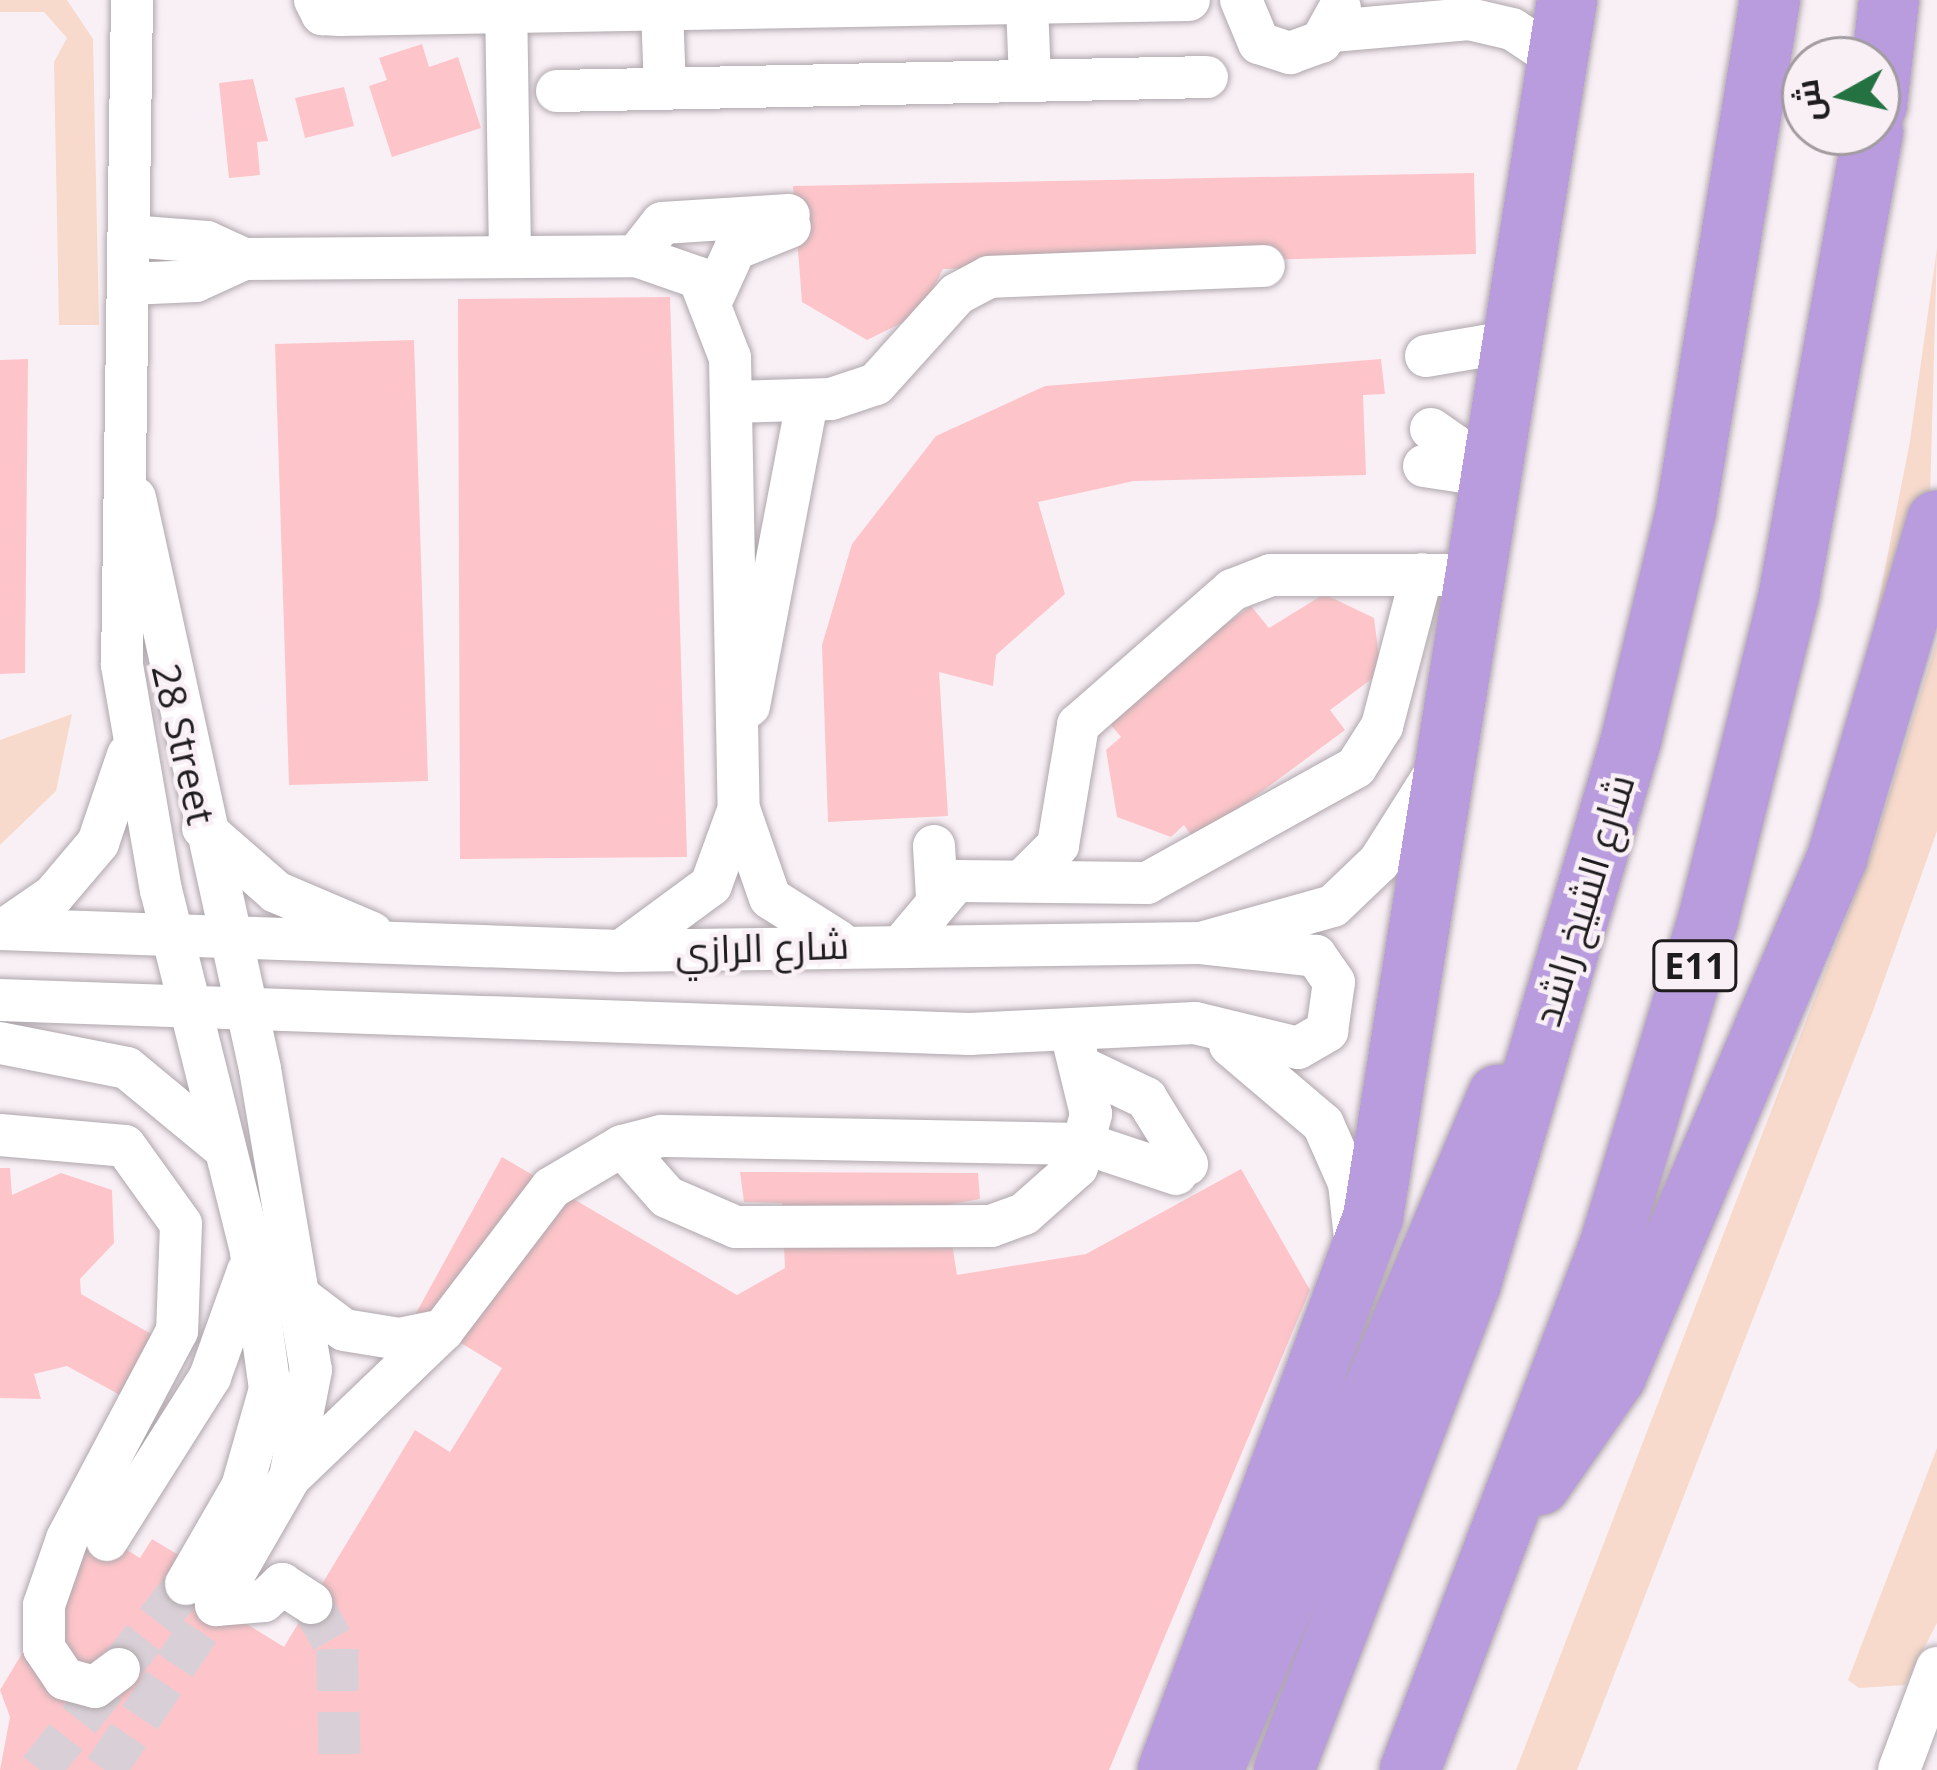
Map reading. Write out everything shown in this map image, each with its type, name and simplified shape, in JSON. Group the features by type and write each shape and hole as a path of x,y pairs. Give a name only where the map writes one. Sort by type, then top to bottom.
{"highway":[{"path":"1168,1770 1357,1267 1443,758 1452,460 1513,351 1562,62 1568,0"},
{"name":"شارع الشيخ راشد","path":"1284,1770 1438,1380 1555,990 1686,511 1769,0"},
{"path":"1885,36 1889,0"},
{"name":"E11","path":"1410,1770 1514,1510 1661,1082 1751,757 1868,156"},
{"path":"1514,1510 1590,1424 1638,1326 1838,859 1937,520"},
{"path":"1213,1770 1418,1269 1555,990"}],"street":[{"name":"28 Street","path":"132,0 126,475 117,571 130,730 172,940 251,1252 270,1389 261,1442 201,1595"},
{"path":"315,0 326,15 506,6 662,10 747,5 1177,2 1245,15 1290,53 1336,15 1469,20 1512,29 1562,62"},
{"path":"1027,5 1030,81"},
{"path":"506,6 510,256"},
{"path":"662,10 665,88"},
{"path":"556,91 1207,77"},
{"path":"636,256 662,223 789,221 735,248 714,296 733,401 739,809 770,898 845,944"},
{"path":"129,236 208,242 244,259"},
{"path":"129,284 196,281 244,259 636,256 680,265 714,296"},
{"path":"733,401 807,402 897,370 957,294 989,277 1264,266"},
{"path":"1427,363 1513,351"},
{"path":"737,728 764,663 807,402"},
{"name":"28 Street","path":"126,475 247,1012 303,1299 311,1370 290,1477"},
{"path":"734,530 783,558"},
{"path":"903,944 951,866 1024,878 1158,879 1356,767 1382,726 1448,574 1271,575 1215,602 1078,725 1058,845 1024,878"},
{"path":"3,928 53,896 98,843 130,730"},
{"name":"شارع الرازي","path":"1201,943 1333,906 1378,862 1443,758"},
{"path":"620,951 701,897 739,809"},
{"path":"203,828 290,900 368,932 438,944"},
{"name":"شارع الرازي","path":"0,1000 1079,1052 1172,1025 1217,1024 1298,1048 1335,1017 1334,982 1316,956 1201,943 845,944 620,951 172,940 3,928"},
{"path":"1172,1025 1270,1070 1323,1124 1349,1183 1357,1267"},
{"path":"0,1043 127,1068 201,1119 226,1158"},
{"path":"622,1146 667,1196 736,1226 955,1228 1024,1214 1053,1194 1085,1144 1079,1052"},
{"path":"201,1595 290,1477 443,1330 551,1188 622,1146 661,1136 1085,1144 1181,1169 1146,1098 1079,1052"},
{"path":"0,1135 125,1146 181,1224 177,1331 87,1539"},
{"path":"119,1670 80,1685 44,1648 49,1583 87,1539 234,1331 251,1252"},
{"path":"303,1299 344,1330 399,1339 443,1330"},
{"path":"201,1595 264,1601 282,1584 311,1603"},
{"path":"1899,1770 1937,1668"}],"shaded area":[{"path":"0,0 67,0 93,39 99,325 59,325 54,62 67,38 44,12 0,12"},
{"path":"1937,248 1929,533 1859,701 1910,441"},
{"path":"1937,641 1937,831 1873,1011 1577,1770 1516,1770 1871,853"},
{"path":"72,714 56,791 0,845 0,740"},
{"path":"1937,1448 1937,1623 1905,1685 1859,1688 1848,1680"}],"building":[{"path":"422,44 429,67 458,57 481,128 392,157 369,86 387,80 379,58"},
{"path":"253,79 268,141 257,142 260,175 229,178 219,83"},
{"path":"344,87 354,126 305,138 295,98"},
{"path":"1474,173 1476,254 943,269 920,314 867,340 802,302 793,186"},
{"path":"670,297 687,857 460,859 458,299"},
{"path":"414,340 428,781 289,785 275,344"},
{"path":"28,359 25,673 0,674 0,360"},
{"path":"1381,359 1385,394 1363,395 1366,475 1134,481 1038,502 1065,594 996,655 993,686 939,672 948,816 828,822 822,645 852,544 936,436 1045,386"},
{"path":"1324,594 1374,618 1381,672 1330,710 1345,730 1195,841 1184,825 1171,837 1117,817 1106,750 1121,737 1102,714 1251,606 1269,628"},
{"path":"502,1157 737,1295 785,1268 782,1203 744,1202 740,1172 978,1173 980,1199 946,1205 957,1275 1086,1254 1241,1169 1310,1290 1109,1770 0,1770 10,1717 0,1690 96,1531 140,1558 152,1539 185,1559 216,1605 284,1647 415,1430 450,1452 502,1368 415,1315"},
{"path":"0,1168 10,1168 12,1195 61,1173 112,1190 114,1243 80,1279 81,1294 153,1335 120,1395 67,1366 34,1374 41,1399 0,1398"}],"tunnel":[{"path":"40,1770 186,1584"},
{"path":"311,1603 337,1649 340,1770"},
{"path":"105,1770 216,1605"}]}
